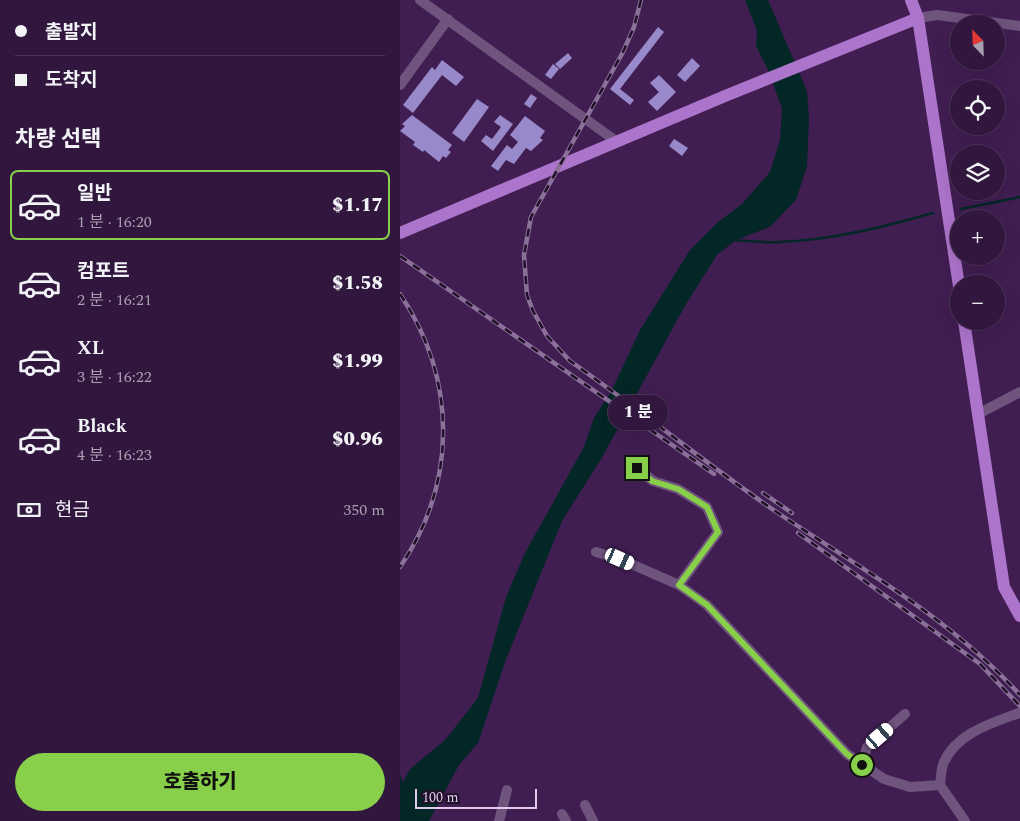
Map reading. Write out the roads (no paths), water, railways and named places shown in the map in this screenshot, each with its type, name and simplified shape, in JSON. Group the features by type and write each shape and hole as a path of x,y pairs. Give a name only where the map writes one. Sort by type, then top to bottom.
{"main road":[{"path":"911,0 918,18 957,275"},
{"path":"400,233 616,141 918,18"},
{"path":"965,330 1004,587 1020,616"}],"street":[{"path":"420,0 616,141"},
{"path":"918,18 937,15 1020,26"},
{"path":"400,85 448,19"},
{"path":"978,414 1020,392"},
{"path":"637,468 652,481 678,489 707,507 718,532 679,585"},
{"path":"596,552 620,559 679,585 707,605 847,754 862,765 884,779 910,787 940,785"},
{"path":"965,821 940,785 943,762 955,747 978,728 1019,713"},
{"path":"862,765 867,747 905,714"},
{"path":"499,821 507,790"},
{"path":"585,805 593,821"}],"waterway":[{"path":"961,209 1020,197"},
{"path":"733,240 773,242 818,239 876,228 933,213"}],"railway":[{"path":"641,0 634,27 623,52 531,217 524,255 527,295 533,311 547,336 570,361 749,493 934,618 993,667 1020,695"},
{"path":"400,256 714,474"},
{"path":"400,294 419,327 432,361 440,395 443,431 441,466 432,500 419,534 400,567"},
{"path":"763,493 792,513"},
{"path":"798,533 980,664 1020,706"}]}
